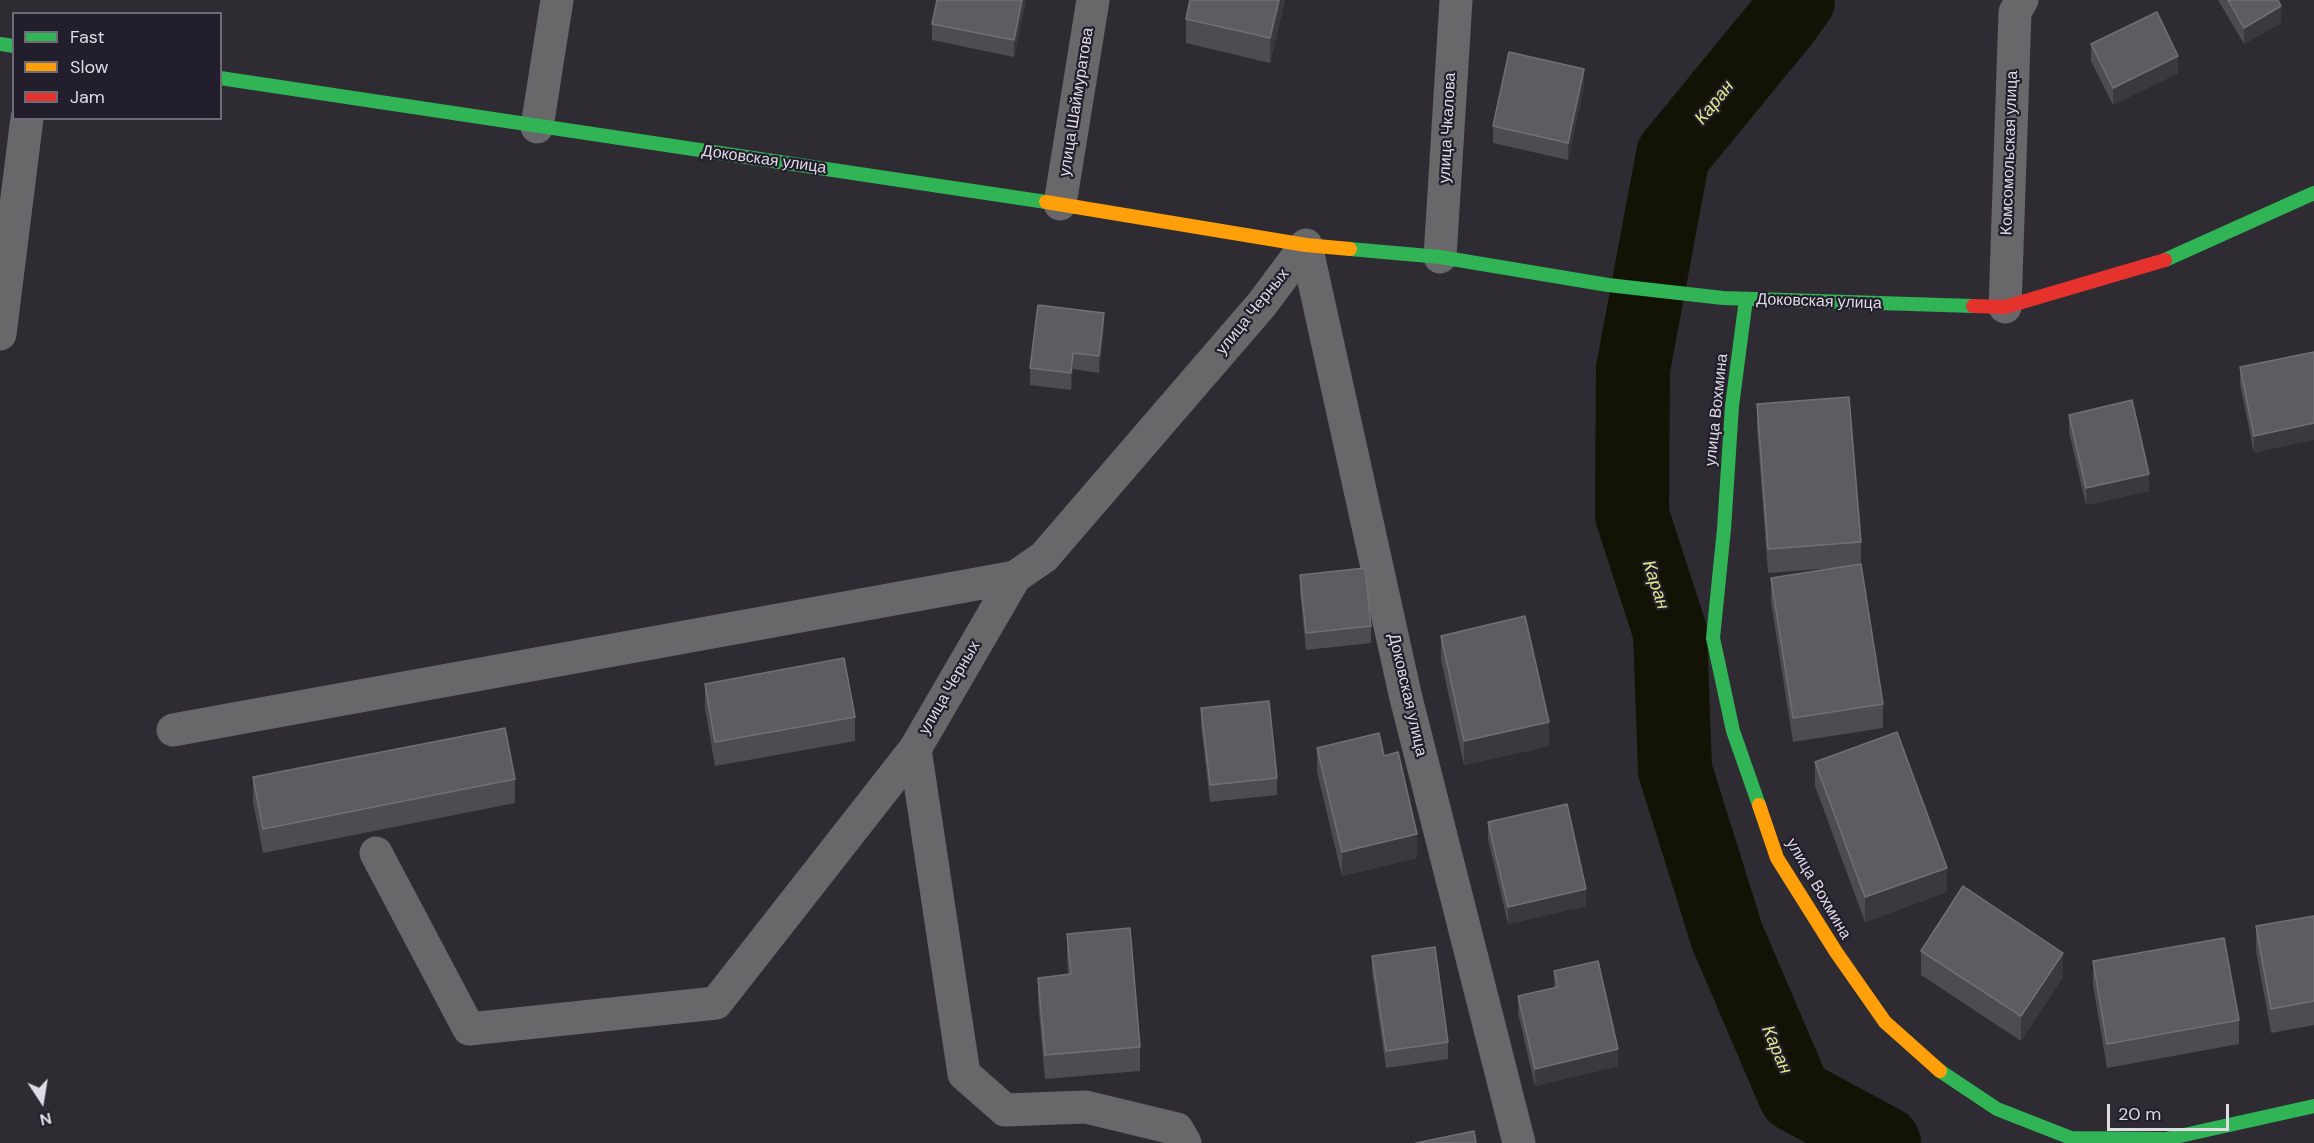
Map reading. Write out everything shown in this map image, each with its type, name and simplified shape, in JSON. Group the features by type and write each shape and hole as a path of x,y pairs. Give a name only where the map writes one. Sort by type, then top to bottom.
{"main road":[{"name":"Доковская улица","path":"222,78 1060,204 1306,245 1440,257 1608,285 1723,298 2005,307 2073,289 2174,257 2314,193"},
{"name":"улица Вохмина","path":"1746,299 1732,406 1724,529 1713,638 1733,731 1777,858 1836,952 1879,1014 1937,1069 1997,1109 2071,1138 2166,1139 2314,1106"}],"street":[{"path":"537,127 557,0"},
{"name":"улица Шаймуратова","path":"1060,204 1093,0"},
{"name":"улица Чкалова","path":"1440,257 1455,0"},
{"name":"Комсомольская улица","path":"2005,307 2014,12 2022,0"},
{"path":"0,334 27,120"},
{"name":"улица Черных","path":"1185,1143 1176,1130 1086,1107 1005,1110 964,1074 915,749 1015,577 1044,557 1262,304 1306,245"},
{"name":"Доковская улица","path":"1306,245 1405,694 1519,1143"},
{"path":"173,730 1015,577"},
{"path":"376,853 469,1029 716,1003 915,749"}],"building":[{"path":"937,0 1022,0 1014,40 932,24"},
{"path":"1190,0 1279,0 1270,38 1186,19"},
{"path":"2228,0 2278,0 2281,6 2244,28"},
{"path":"2157,12 2178,56 2113,88 2091,44"},
{"path":"1509,52 1584,69 1568,143 1493,126"},
{"path":"1038,305 1104,313 1099,356 1073,353 1071,373 1030,368"},
{"path":"2314,352 2314,423 2254,436 2240,367"},
{"path":"1849,397 1861,542 1768,549 1757,404"},
{"path":"2132,400 2149,474 2086,488 2069,415"},
{"path":"1861,564 1883,704 1793,718 1771,578"},
{"path":"1365,568 1371,626 1306,633 1300,575"},
{"path":"1525,616 1549,722 1464,741 1441,636"},
{"path":"844,658 855,717 715,742 705,684"},
{"path":"1269,701 1277,778 1210,785 1201,708"},
{"path":"505,728 515,779 263,829 253,777"},
{"path":"1897,732 1947,868 1865,897 1815,762"},
{"path":"1379,733 1384,756 1398,752 1417,834 1342,852 1317,748"},
{"path":"1567,804 1586,889 1508,907 1488,822"},
{"path":"1963,886 2063,953 2021,1016 1921,951"},
{"path":"2314,916 2314,1001 2271,1009 2256,926"},
{"path":"1130,928 1140,1047 1045,1055 1038,978 1071,974 1067,934"},
{"path":"2224,938 2239,1020 2107,1044 2093,961"},
{"path":"1435,947 1448,1042 1386,1051 1372,956"},
{"path":"1598,961 1618,1049 1535,1069 1518,996 1558,987 1554,971"},
{"path":"1474,1131 1476,1143 1416,1143"}],"waterway":[{"name":"Каран","path":"1798,0 1673,155 1633,369 1632,515 1670,632 1675,770 1727,936 1795,1095 1884,1143"}],"traffic: fast":[{"path":"0,44 12,46"},
{"path":"222,78 1046,202"},
{"path":"2165,260 2314,193"},
{"path":"1350,249 1440,257 1608,285 1723,298 1973,306"},
{"path":"1746,299 1732,406 1724,529 1713,638 1733,731 1759,805"},
{"path":"1940,1071 1997,1109 2071,1138 2166,1139 2314,1106"}],"traffic: slow":[{"path":"1046,202 1306,245 1350,249"},
{"path":"1759,805 1777,858 1836,952 1885,1022 1940,1071"}],"traffic: jam":[{"path":"1973,306 2005,307 2165,260"}]}
